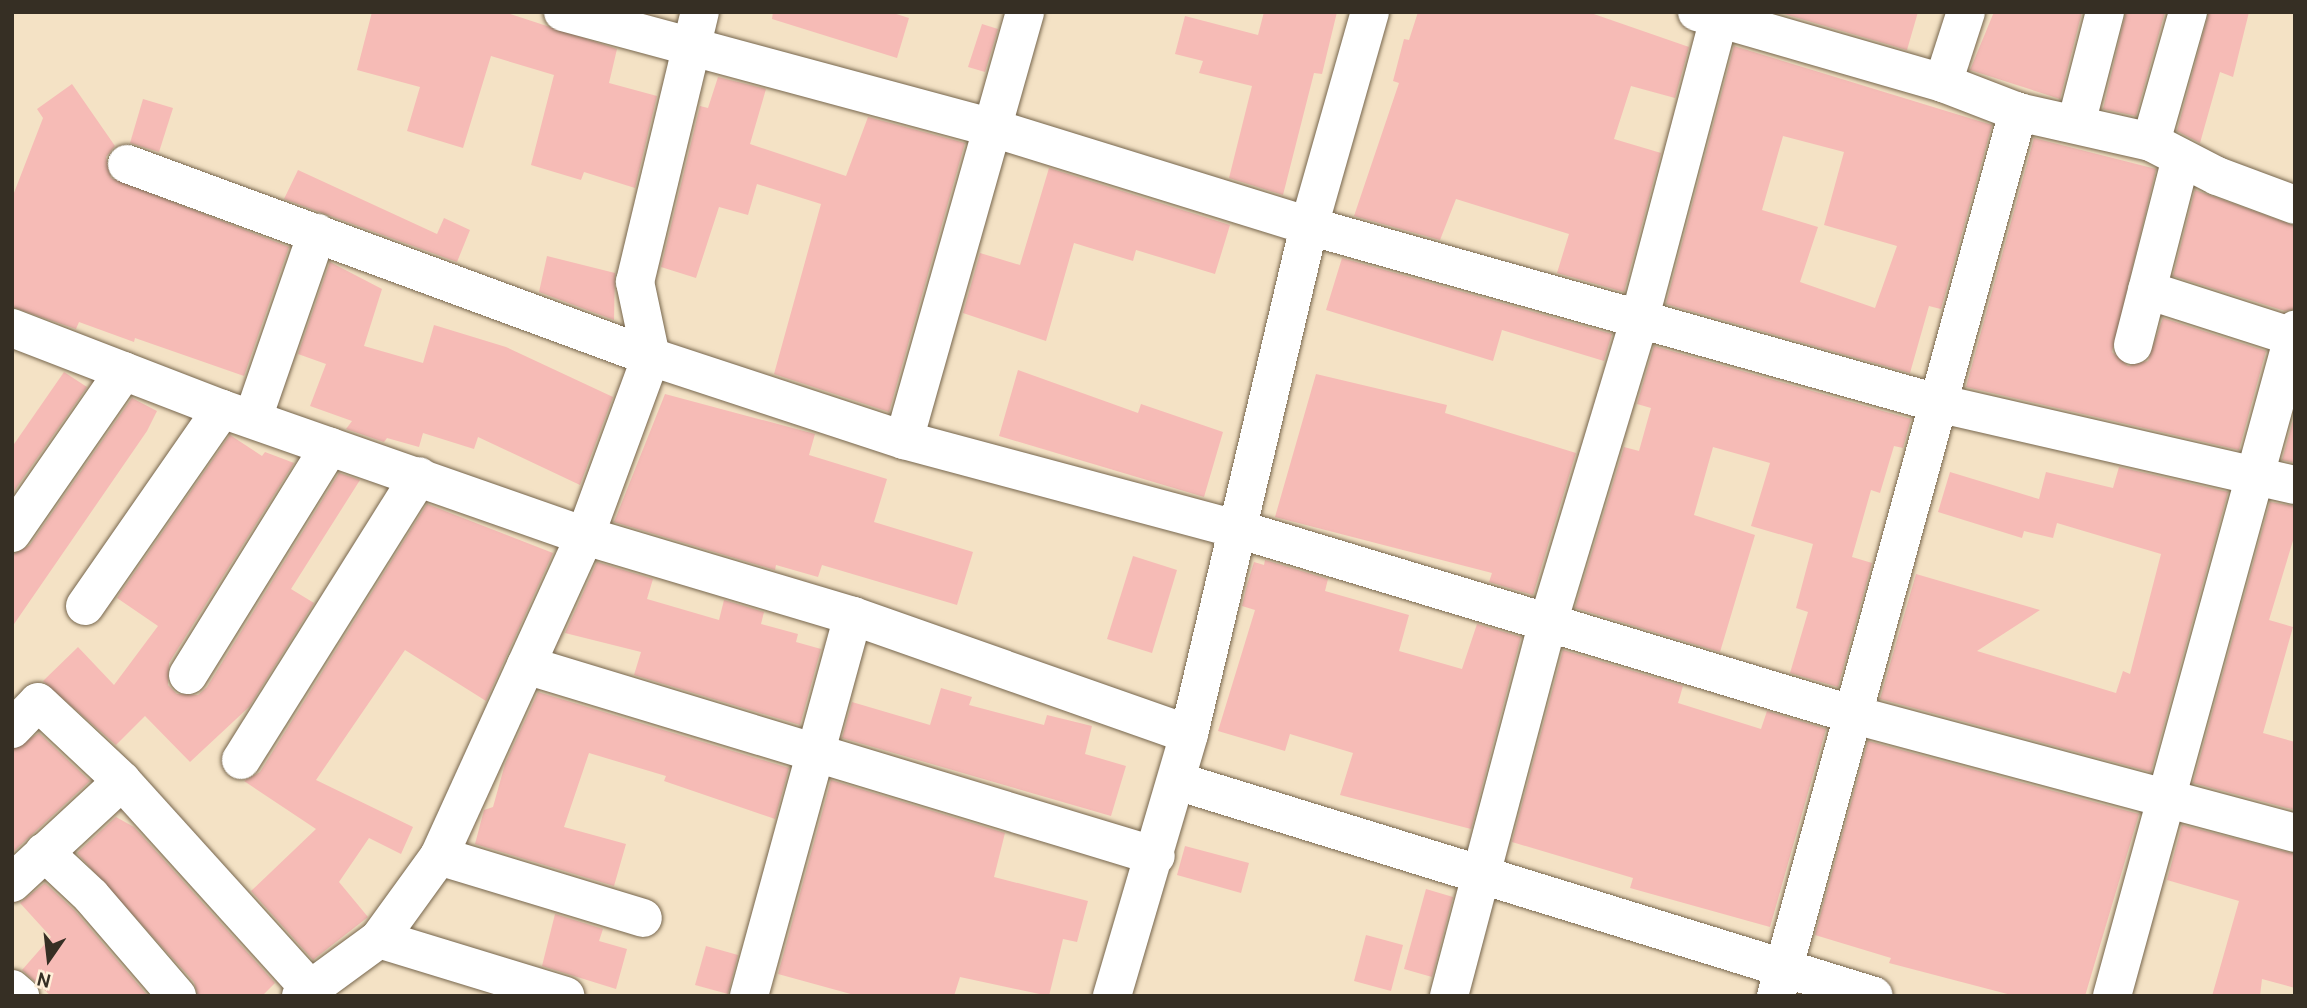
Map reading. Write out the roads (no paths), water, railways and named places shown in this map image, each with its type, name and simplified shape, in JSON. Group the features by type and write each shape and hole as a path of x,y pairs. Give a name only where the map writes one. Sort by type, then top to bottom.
{"street":[{"path":"563,12 696,29 996,129 1309,226 1639,321 1937,403 2295,485"},
{"path":"904,440 996,129 1024,12"},
{"path":"1112,996 1177,781 1241,530 1309,226 1370,12"},
{"path":"1943,83 1966,12"},
{"path":"2076,124 2105,12"},
{"path":"2133,345 2147,290 2188,12"},
{"path":"1449,996 1547,626 1639,321 1708,15 1943,83 2018,112 2076,124 2166,150 2295,205"},
{"path":"12,729 38,702 122,781 305,992 379,939 439,856 585,536 651,357 635,282 696,29"},
{"path":"1779,981 2018,112"},
{"path":"127,164 651,357 904,440 1241,530 1547,626 1851,714 2295,833"},
{"path":"85,606 238,414 317,233"},
{"path":"2112,996 2251,477 2294,334 2147,290"},
{"path":"13,331 238,414 585,536 853,616 1189,734"},
{"path":"12,533 124,372"},
{"path":"188,675 330,446"},
{"path":"241,760 419,476"},
{"path":"749,996 853,616"},
{"path":"526,665 816,750 1156,856"},
{"path":"12,883 122,781"},
{"path":"1177,781 1483,873 1779,981 1874,996"},
{"path":"44,852 90,896 177,996"},
{"path":"439,856 643,918"},
{"path":"379,939 565,996"},
{"path":"12,989 20,996"}]}
